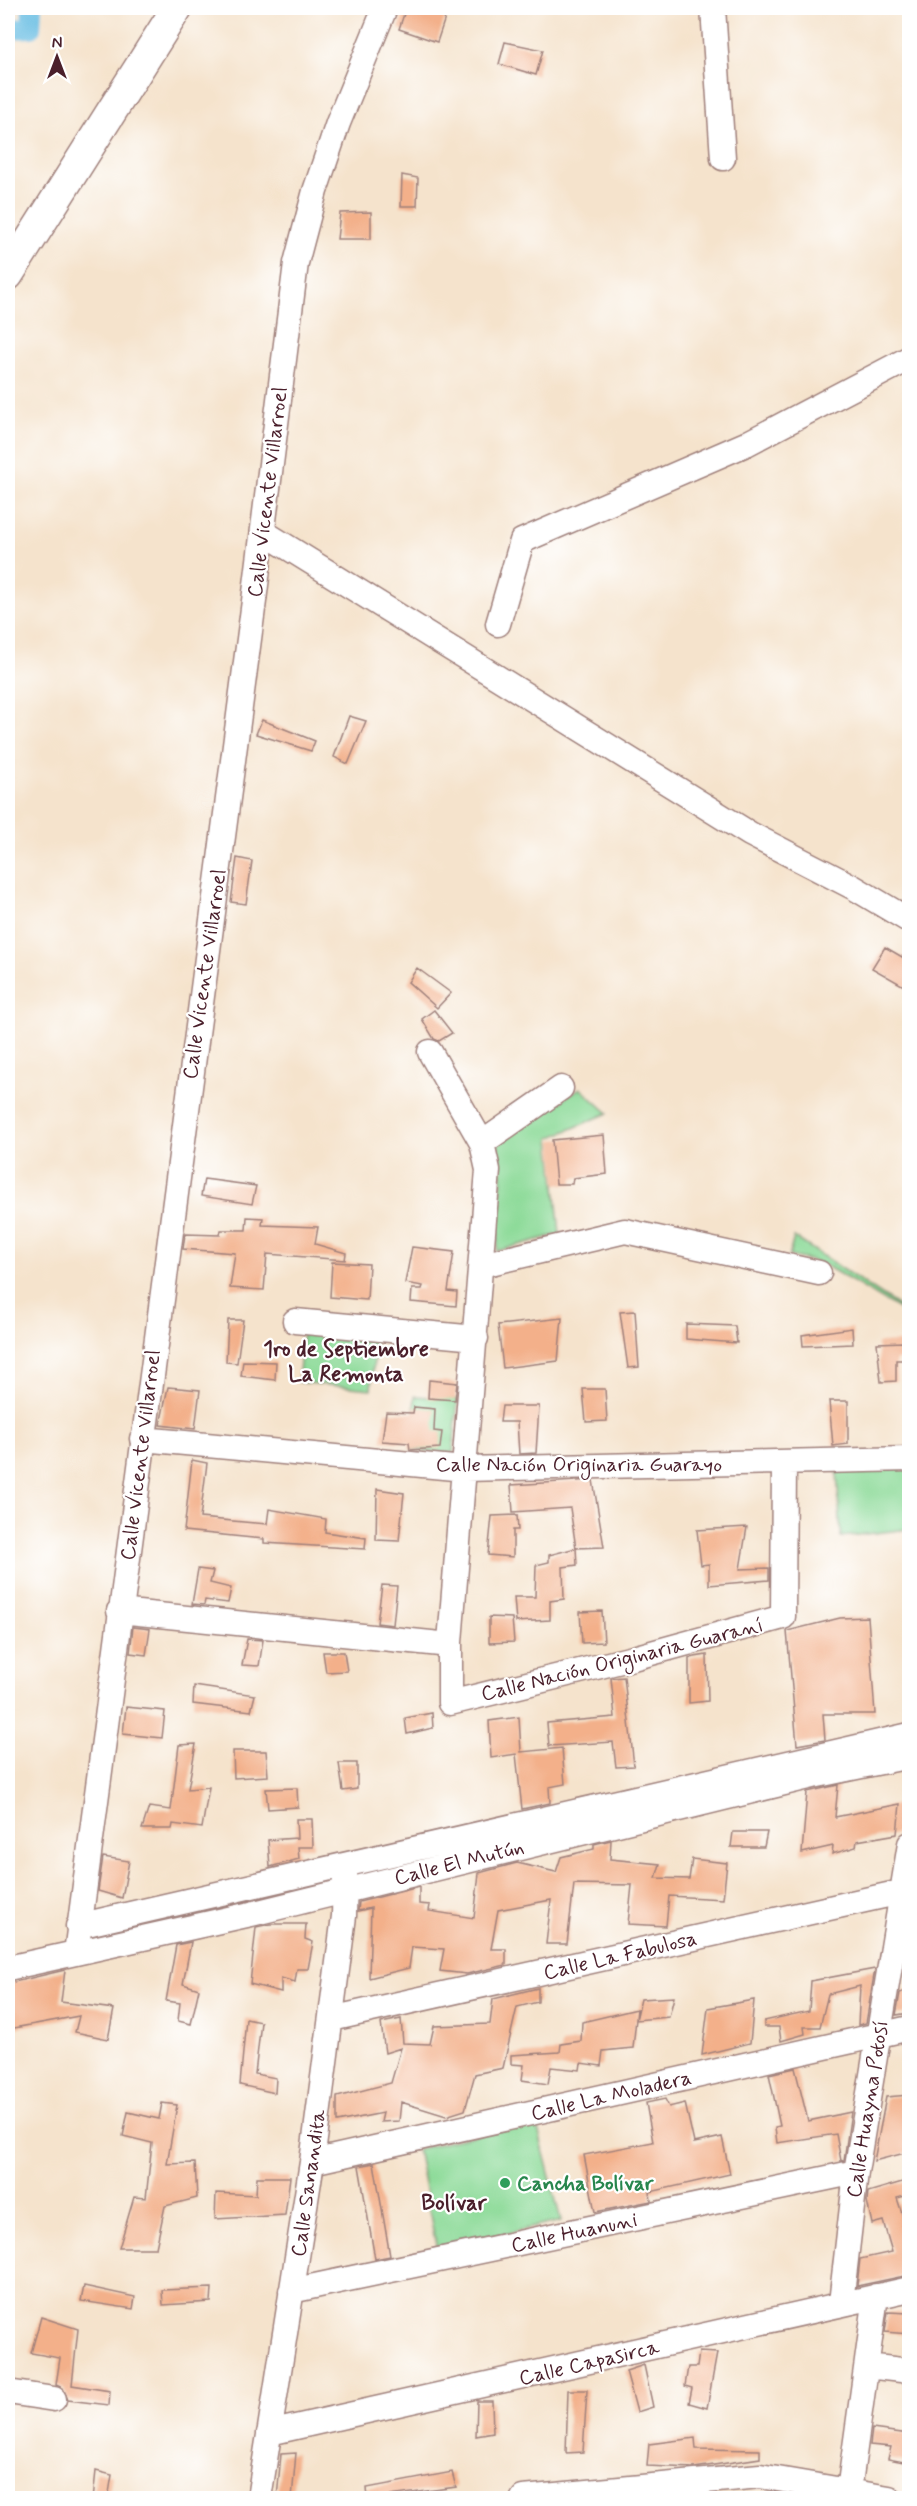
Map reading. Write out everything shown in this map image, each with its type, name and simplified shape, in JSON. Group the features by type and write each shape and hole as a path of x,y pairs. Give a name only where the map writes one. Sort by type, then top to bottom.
{"main road":[{"path":"8,275 177,8"}],"street":[{"name":"Calle Vicente Villarroel","path":"76,1953 263,532 296,263 315,191 338,123 385,8"},
{"path":"713,8 723,158"},
{"path":"498,624 522,541 746,444 909,358"},
{"path":"263,532 750,834 854,887 909,921"},
{"path":"120,1611 450,1645 488,1170 482,1143 430,1052"},
{"path":"482,1143 561,1088"},
{"path":"482,1265 625,1231 819,1273"},
{"path":"296,1321 476,1338"},
{"name":"Calle Nación Originaria Guarayo","path":"142,1439 465,1469 909,1458"},
{"name":"Calle Nación Originaria Guaraní","path":"450,1645 450,1703 633,1658 783,1617 784,1462"},
{"name":"Calle El Mutún","path":"78,1926 909,1735"},
{"name":"Calle El Mutún","path":"8,1968 344,1890 813,1776 909,1756"},
{"name":"Calle Huayna Potosí","path":"841,2303 856,2172 906,1891 909,1844"},
{"name":"Calle Sanandita","path":"259,2499 312,2162 344,1916 346,1866"},
{"name":"Calle La Fabulosa","path":"331,2019 906,1891"},
{"name":"Calle La Moladera","path":"312,2162 909,2028"},
{"name":"Calle Huanuni","path":"291,2291 856,2172"},
{"name":"Calle Capasirca","path":"269,2433 909,2289"},
{"path":"848,2495 876,2296"},
{"path":"867,2366 909,2372"},
{"path":"8,2392 54,2400"},
{"path":"524,2499 760,2476 848,2495 889,2499"}],"green space":[{"path":"580,1088 608,1113 550,1138 560,1234 497,1251 502,1175 498,1144"},
{"path":"794,1237 909,1315 821,1263 789,1256"},
{"path":"303,1331 376,1339 371,1389 298,1382"},
{"path":"415,1396 458,1399 453,1453 411,1450"},
{"path":"909,1467 909,1529 841,1537 837,1472"},
{"path":"536,2121 561,2221 437,2250 417,2149"}],"building":[{"path":"406,8 436,8 447,12 437,42 399,29"},
{"path":"505,42 543,50 536,75 499,64"},
{"path":"402,175 418,178 417,206 401,206"},
{"path":"371,212 371,239 337,239 340,213"},
{"path":"349,716 366,721 348,764 334,757"},
{"path":"262,720 315,741 311,751 256,734"},
{"path":"237,858 252,861 246,904 231,902"},
{"path":"885,947 909,961 909,989 872,968"},
{"path":"417,968 451,993 437,1008 408,982"},
{"path":"434,1010 452,1033 439,1041 434,1039 422,1019"},
{"path":"604,1135 607,1174 573,1178 572,1184 556,1184 552,1140"},
{"path":"204,1179 256,1186 252,1204 201,1196"},
{"path":"247,1217 263,1218 262,1225 318,1227 315,1244 346,1253 345,1260 267,1254 264,1290 230,1288 235,1253 183,1249 185,1234 220,1235 221,1230 246,1230"},
{"path":"412,1247 454,1252 448,1291 457,1292 456,1306 411,1302 412,1289 422,1289 423,1286 405,1283"},
{"path":"332,1262 369,1264 367,1300 330,1297"},
{"path":"635,1311 639,1367 628,1368 620,1312"},
{"path":"562,1318 558,1361 503,1368 498,1325"},
{"path":"228,1320 243,1320 237,1363 226,1362"},
{"path":"686,1324 735,1326 737,1343 686,1339"},
{"path":"852,1328 853,1344 803,1346 802,1335"},
{"path":"904,1342 907,1360 896,1360 896,1381 881,1382 877,1343"},
{"path":"243,1361 276,1362 275,1380 241,1376"},
{"path":"429,1380 457,1383 455,1400 428,1398"},
{"path":"168,1387 200,1390 195,1429 160,1425"},
{"path":"583,1389 605,1389 607,1421 586,1422"},
{"path":"829,1401 848,1401 848,1444 833,1446"},
{"path":"502,1406 539,1406 536,1453 519,1454 517,1422 500,1422"},
{"path":"414,1407 435,1409 434,1431 442,1432 440,1448 410,1450 409,1443 382,1441 386,1412 413,1413"},
{"path":"192,1460 207,1463 200,1518 267,1524 269,1509 326,1519 325,1532 366,1538 365,1549 264,1543 264,1539 184,1531"},
{"path":"593,1480 604,1547 576,1548 570,1508 513,1512 511,1485"},
{"path":"377,1489 404,1493 399,1541 376,1540"},
{"path":"517,1515 518,1530 513,1530 513,1557 488,1555 492,1516"},
{"path":"747,1527 740,1569 769,1568 769,1580 709,1585 709,1564 701,1565 697,1530"},
{"path":"576,1548 577,1565 563,1567 564,1599 550,1601 550,1620 516,1622 514,1597 535,1597 536,1565 549,1562 549,1555"},
{"path":"198,1569 213,1571 210,1583 231,1588 228,1603 205,1600 204,1605 192,1604"},
{"path":"382,1585 397,1586 393,1625 377,1623"},
{"path":"602,1611 604,1642 582,1643 580,1612"},
{"path":"489,1617 512,1618 514,1642 489,1643"},
{"path":"868,1617 875,1714 823,1714 825,1740 797,1745 787,1631 840,1618"},
{"path":"133,1627 150,1629 146,1655 130,1653"},
{"path":"247,1639 263,1640 259,1666 242,1665"},
{"path":"323,1652 344,1652 347,1671 326,1672"},
{"path":"707,1655 708,1701 689,1703 689,1658"},
{"path":"624,1677 634,1766 616,1767 613,1742 549,1746 547,1723 615,1717 611,1678"},
{"path":"194,1686 255,1695 251,1711 193,1704"},
{"path":"126,1707 165,1711 162,1738 123,1734"},
{"path":"432,1713 433,1728 407,1734 405,1718"},
{"path":"519,1717 521,1752 562,1748 565,1784 549,1787 550,1803 522,1809 516,1754 491,1758 489,1721"},
{"path":"196,1744 188,1789 209,1787 202,1828 173,1824 172,1829 142,1829 149,1807 171,1810 179,1745"},
{"path":"233,1751 266,1751 268,1776 234,1778"},
{"path":"339,1763 357,1763 357,1789 343,1791"},
{"path":"838,1785 835,1817 900,1804 897,1834 857,1841 856,1847 832,1854 833,1846 802,1853 807,1792"},
{"path":"297,1788 298,1807 268,1809 266,1789"},
{"path":"296,1819 312,1819 313,1847 298,1847 299,1859 270,1867 268,1840 297,1838"},
{"path":"733,1832 767,1832 764,1847 731,1847"},
{"path":"611,1840 610,1859 660,1864 656,1878 689,1879 692,1859 727,1863 723,1899 669,1896 666,1926 628,1924 632,1885 574,1884 567,1944 546,1944 551,1900 498,1910 491,1949 506,1949 506,1965 467,1974 440,1971 444,1949 412,1947 409,1968 369,1978 371,1908 358,1911 359,1902 419,1887 419,1904 430,1905 429,1911 474,1918 479,1873 517,1863 556,1872 561,1857 594,1849 594,1844"},
{"path":"103,1857 129,1861 122,1898 98,1891"},
{"path":"270,1924 306,1924 305,1939 313,1942 308,1969 297,1969 295,1982 281,1978 281,1992 250,1984 256,1927"},
{"path":"191,1942 183,1984 199,1989 191,2024 178,2021 180,2003 166,2001 176,1945"},
{"path":"875,1969 866,2023 858,2025 860,1986 828,1994 820,2027 804,2027 805,2034 781,2041 779,2027 764,2027 764,2021 809,2011 811,1981"},
{"path":"65,1970 61,2002 114,2009 108,2039 75,2032 79,2016 8,2029 8,2014 11,2014 10,1983"},
{"path":"538,1988 538,2002 517,2007 503,2068 475,2074 465,2110 446,2116 401,2102 399,2121 381,2122 383,2113 337,2122 337,2097 391,2083 401,2048 385,2053 381,2023 401,2019 403,2043 430,2044 434,2026 490,2024 493,1999"},
{"path":"909,1989 909,2013 896,2015 900,1993"},
{"path":"674,1997 669,2017 636,2020 641,1999"},
{"path":"754,2000 750,2043 702,2055 708,2008"},
{"path":"637,2009 633,2048 603,2051 601,2066 581,2063 580,2070 551,2067 548,2084 522,2080 524,2065 511,2064 511,2055 560,2052 561,2044 581,2041 582,2022"},
{"path":"246,2019 261,2022 255,2074 276,2078 275,2093 240,2085"},
{"path":"795,2068 808,2121 851,2112 844,2160 841,2161 836,2134 777,2143 775,2127 780,2126 769,2074"},
{"path":"909,2095 909,2152 874,2161 886,2097"},
{"path":"665,2099 669,2107 685,2103 694,2143 722,2137 730,2174 650,2192 651,2201 595,2212 584,2155 653,2142 646,2103"},
{"path":"162,2103 177,2105 167,2164 195,2163 197,2198 165,2206 156,2248 119,2248 134,2197 146,2198 152,2143 123,2136 128,2112 159,2119"},
{"path":"374,2163 390,2256 375,2259 359,2166"},
{"path":"257,2177 290,2177 285,2215 215,2219 216,2193 256,2195"},
{"path":"909,2180 909,2195 897,2198 909,2235 909,2275 857,2286 860,2259 892,2252 883,2221 872,2224 867,2201 868,2192"},
{"path":"84,2286 135,2297 133,2309 81,2301"},
{"path":"212,2288 211,2302 163,2305 162,2290"},
{"path":"888,2312 909,2313 909,2334 885,2332"},
{"path":"41,2317 78,2329 72,2385 110,2391 109,2405 68,2400 63,2388 56,2385 60,2358 31,2353"},
{"path":"699,2352 717,2353 707,2408 689,2403 692,2388 685,2386 688,2367 697,2367"},
{"path":"644,2365 653,2407 637,2412 626,2371"},
{"path":"568,2390 587,2390 583,2452 566,2453"},
{"path":"477,2401 492,2401 493,2433 476,2436"},
{"path":"872,2429 909,2434 909,2463 888,2459 891,2447 870,2445"},
{"path":"695,2438 696,2449 760,2450 760,2458 694,2468 647,2466 649,2444"},
{"path":"296,2453 292,2498 277,2498 281,2454"},
{"path":"96,2471 112,2475 108,2499 93,2499"},
{"path":"452,2472 456,2487 368,2499 367,2488"}],"waterway":[{"path":"8,29 31,28 32,8"}],"place":[{"name":"Cancha Bolívar","path":"505,2183"}],"district":[{"name":"1ro de Septiembre La Remonta","path":"346,1360"},
{"name":"Bolívar","path":"454,2202"}]}
